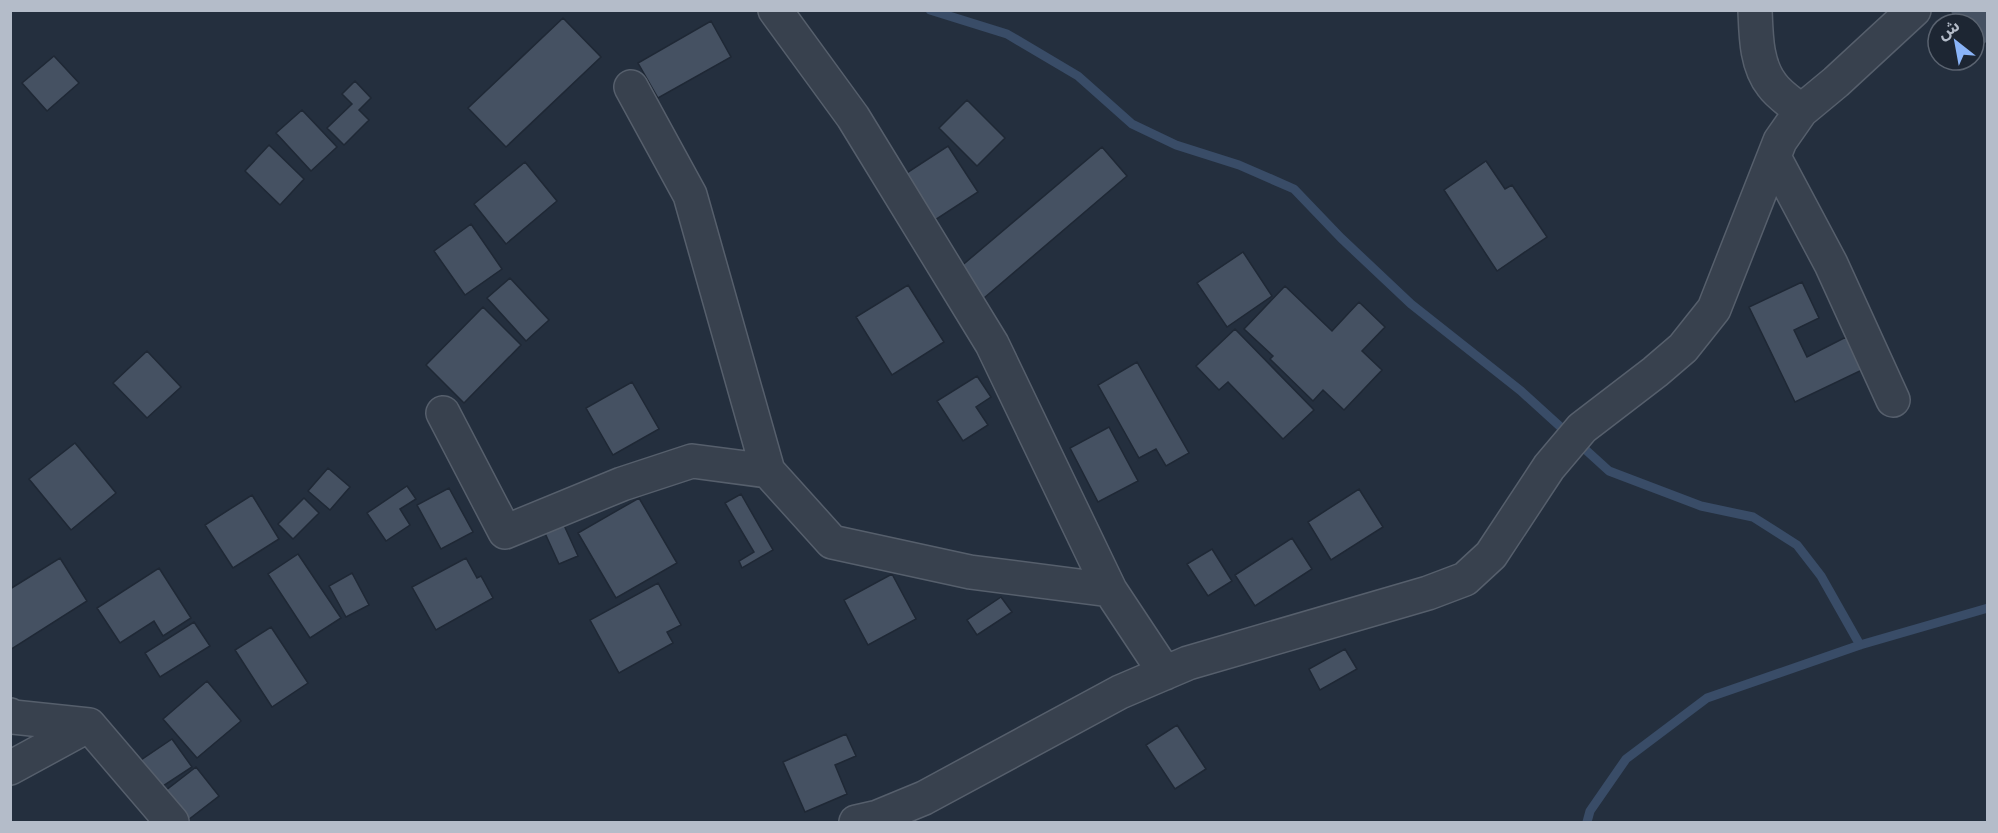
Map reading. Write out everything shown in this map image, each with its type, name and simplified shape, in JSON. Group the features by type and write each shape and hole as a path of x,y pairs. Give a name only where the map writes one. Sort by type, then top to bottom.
{"street":[{"path":"775,10 854,117 992,344 1110,590 1166,673"},
{"path":"1755,10 1762,70 1773,87 1801,111"},
{"path":"856,822 878,817 924,798 1120,692 1188,663 1465,579 1491,555 1549,467 1582,428 1683,348 1714,309 1780,141 1801,111 1914,10"},
{"path":"631,87 690,195 768,471 832,542 970,572 1110,590"},
{"path":"1774,157 1831,264 1893,400"},
{"path":"443,413 505,532 622,484 692,461 768,471"},
{"path":"10,715 89,725 172,822"},
{"path":"10,768 89,725"}],"building":[{"path":"1949,10 1988,10 1988,42 1986,43 1986,12 1950,12"},
{"path":"563,18 601,57 506,147 468,108"},
{"path":"711,21 731,57 658,98 638,63"},
{"path":"54,56 79,83 47,111 22,83"},
{"path":"355,81 371,98 359,110 369,120 344,145 327,128 352,104 342,94"},
{"path":"967,100 1005,138 977,166 939,128"},
{"path":"302,110 337,147 311,171 276,133"},
{"path":"269,145 304,179 280,205 245,171"},
{"path":"948,146 978,192 932,222 902,176"},
{"path":"1102,147 1127,176 984,298 959,268"},
{"path":"1486,161 1505,189 1512,185 1547,237 1497,271 1444,190"},
{"path":"525,162 557,201 506,244 474,204"},
{"path":"471,224 502,269 465,295 434,251"},
{"path":"1243,252 1272,296 1227,327 1197,283"},
{"path":"510,278 549,320 526,341 487,298"},
{"path":"1802,282 1819,318 1794,330 1807,357 1846,337 1862,370 1795,402 1749,307"},
{"path":"908,285 944,342 892,375 856,317"},
{"path":"1285,286 1332,331 1359,302 1385,327 1362,351 1382,370 1344,410 1323,390 1313,401 1270,359 1273,356 1244,329"},
{"path":"483,307 521,345 464,403 426,365"},
{"path":"1235,329 1314,410 1283,439 1228,382 1219,390 1196,366"},
{"path":"147,351 181,387 147,418 113,383"},
{"path":"1137,362 1189,453 1166,466 1156,449 1139,458 1098,385"},
{"path":"977,376 991,397 976,407 988,425 963,441 937,401"},
{"path":"632,382 659,429 613,455 586,408"},
{"path":"1109,427 1138,481 1098,502 1070,448"},
{"path":"75,443 116,493 71,530 29,479"},
{"path":"328,468 350,487 330,510 308,491"},
{"path":"407,486 416,499 400,509 410,525 386,541 367,513"},
{"path":"449,488 473,532 441,549 417,505"},
{"path":"1359,489 1383,527 1331,560 1308,522"},
{"path":"741,494 773,550 742,568 739,561 754,552 725,503"},
{"path":"252,495 279,539 233,568 205,525"},
{"path":"304,498 319,513 293,539 278,524"},
{"path":"639,498 677,563 616,598 578,533"},
{"path":"563,523 578,556 559,564 544,531"},
{"path":"1292,538 1312,569 1255,606 1235,575"},
{"path":"1212,549 1232,581 1208,596 1187,564"},
{"path":"298,554 341,618 310,638 268,574"},
{"path":"60,558 87,601 10,650 10,589"},
{"path":"466,558 477,578 481,576 493,598 436,630 412,587"},
{"path":"159,568 191,618 163,636 154,621 120,643 97,608"},
{"path":"352,573 369,605 346,617 329,586"},
{"path":"892,574 916,619 868,645 844,600"},
{"path":"658,583 681,625 667,632 673,643 619,673 590,620"},
{"path":"1001,597 1012,612 977,635 967,620"},
{"path":"194,622 210,646 160,677 145,653"},
{"path":"271,627 308,683 272,707 235,650"},
{"path":"1345,649 1357,669 1320,690 1309,669"},
{"path":"207,681 241,721 197,758 163,719"},
{"path":"1177,725 1206,769 1175,789 1146,745"},
{"path":"846,734 856,756 835,765 847,794 805,812 783,762"},
{"path":"172,739 192,767 160,788 141,760"},
{"path":"196,767 219,796 188,820 165,791"}],"waterway":[{"path":"930,10 1007,34 1078,76 1132,124 1176,145 1239,165 1294,189 1341,238 1411,304 1521,391 1609,471 1701,506 1753,517 1797,545 1821,576 1860,645"},
{"path":"1587,822 1590,811 1626,759 1707,698 1860,645 1988,608"}]}
